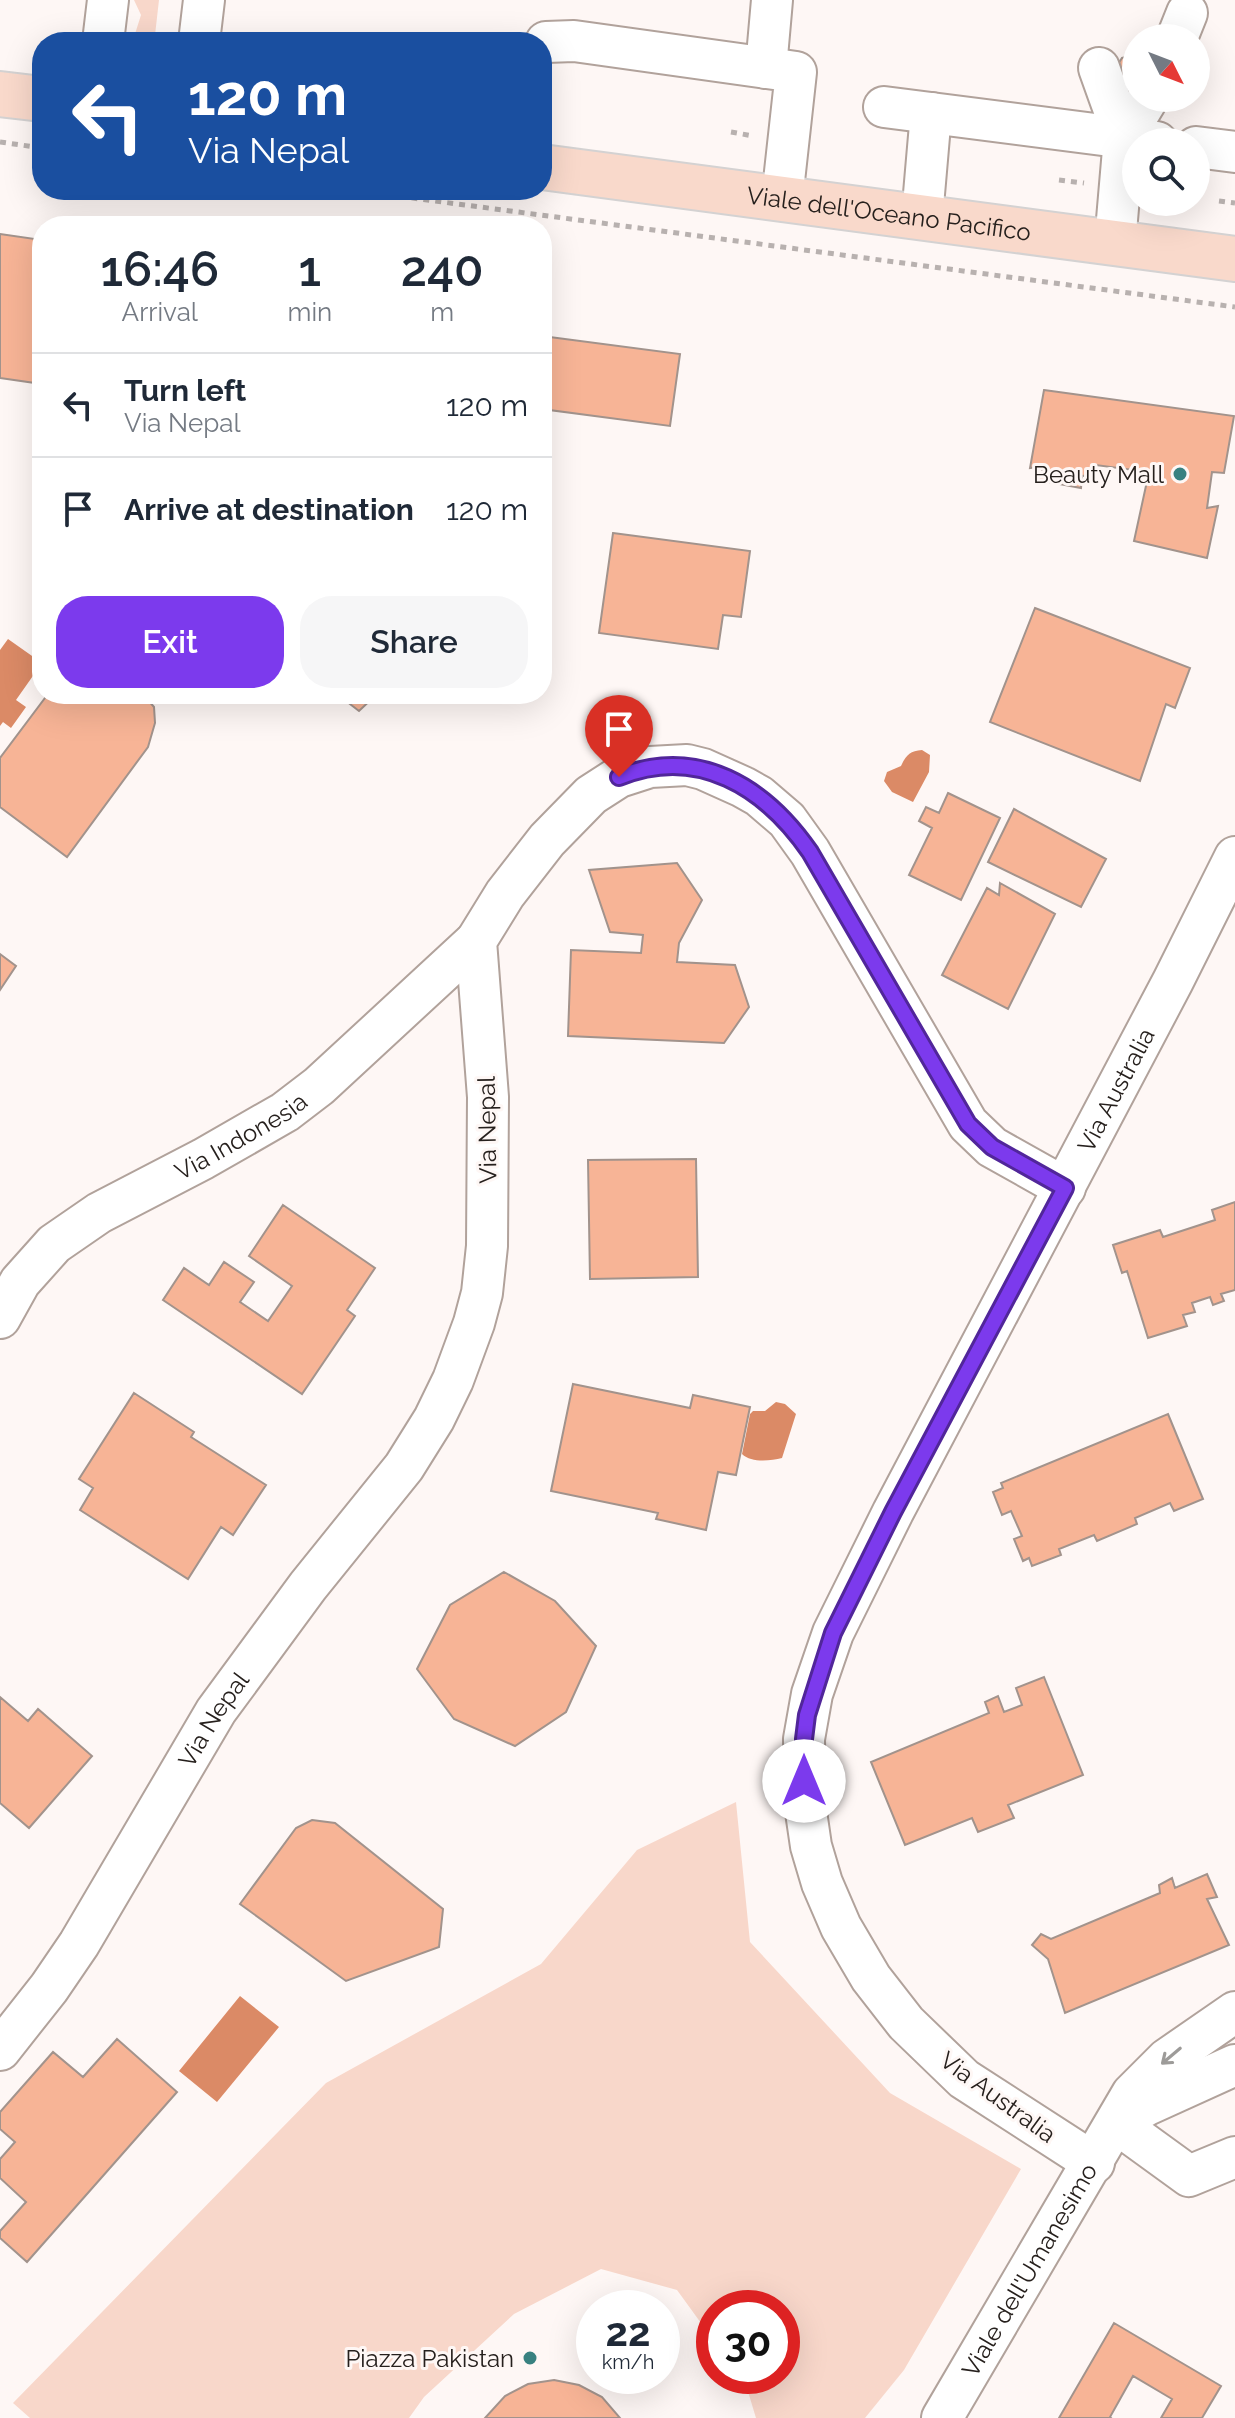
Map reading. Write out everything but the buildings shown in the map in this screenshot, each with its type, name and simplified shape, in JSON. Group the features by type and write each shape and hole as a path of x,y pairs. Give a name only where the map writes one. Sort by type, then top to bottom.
{"main road":[{"path":"0,94 32,98"},
{"name":"Viale dell'Oceano Pacifico","path":"552,168 1235,259"}],"street":[{"path":"104,32 108,0"},
{"path":"200,32 204,0"},
{"path":"766,68 772,0"},
{"path":"552,42 574,41 796,72 782,199"},
{"path":"1099,68 1134,128"},
{"path":"884,107 1122,138"},
{"path":"922,217 931,113"},
{"path":"1210,149 1235,152"},
{"path":"1115,243 1122,215"},
{"path":"476,941 533,856 591,795 619,777 650,767 687,765 703,769 759,796 787,820 799,836 968,1124 992,1147 1065,1188"},
{"name":"Via Australia","path":"1094,2163 964,2079 885,1998 847,1937 822,1883 811,1846 804,1781 804,1739 807,1715 833,1633 1235,857"},
{"name":"Via Indonesia","path":"0,1318 20,1282 54,1244 99,1213 226,1147 285,1112 341,1067 476,941"},
{"name":"Via Nepal","path":"0,2050 79,1944 216,1711 308,1586 400,1474 434,1419 453,1380 474,1323 487,1258 489,1113 476,941"},
{"name":"Viale dell'Umanesimo","path":"942,2418 1132,2094 1184,2046 1235,2012"},
{"path":"1235,2065 1147,2105 1116,2123 1189,2176 1235,2157"}],"path":[{"path":"0,142 32,147"},
{"path":"427,200 548,216"},
{"path":"1219,201 1235,203"},
{"path":"552,217 1235,307"}],"shaded area":[{"path":"134,0 159,0 155,32 136,32 141,15"},
{"path":"8,639 32,656 32,677 16,700 26,707 11,728 3,722 0,726 0,650"},
{"path":"922,750 930,755 929,772 913,802 892,792 884,781 887,772 901,766 911,753"},
{"path":"776,1402 785,1404 796,1414 782,1458 761,1460 746,1457 742,1454 750,1414 765,1411"},
{"path":"736,1802 750,1942 890,2093 1021,2169 904,2370 865,2418 756,2418 749,2394 800,2394 800,2290 696,2290 696,2316 680,2290 601,2269 514,2314 424,2397 409,2418 30,2418 13,2403 326,2083 541,1964 637,1850"},
{"path":"240,1996 279,2027 217,2102 179,2071"}],"place":[{"name":"Beauty Mall","path":"1180,474"},
{"name":"Piazza Pakistan","path":"530,2358"}],"route":[{"path":"619,777 650,767 687,765 730,781 774,808 787,820 810,852 968,1124 992,1147 1065,1188 893,1512 833,1633 807,1715 804,1781"}]}
